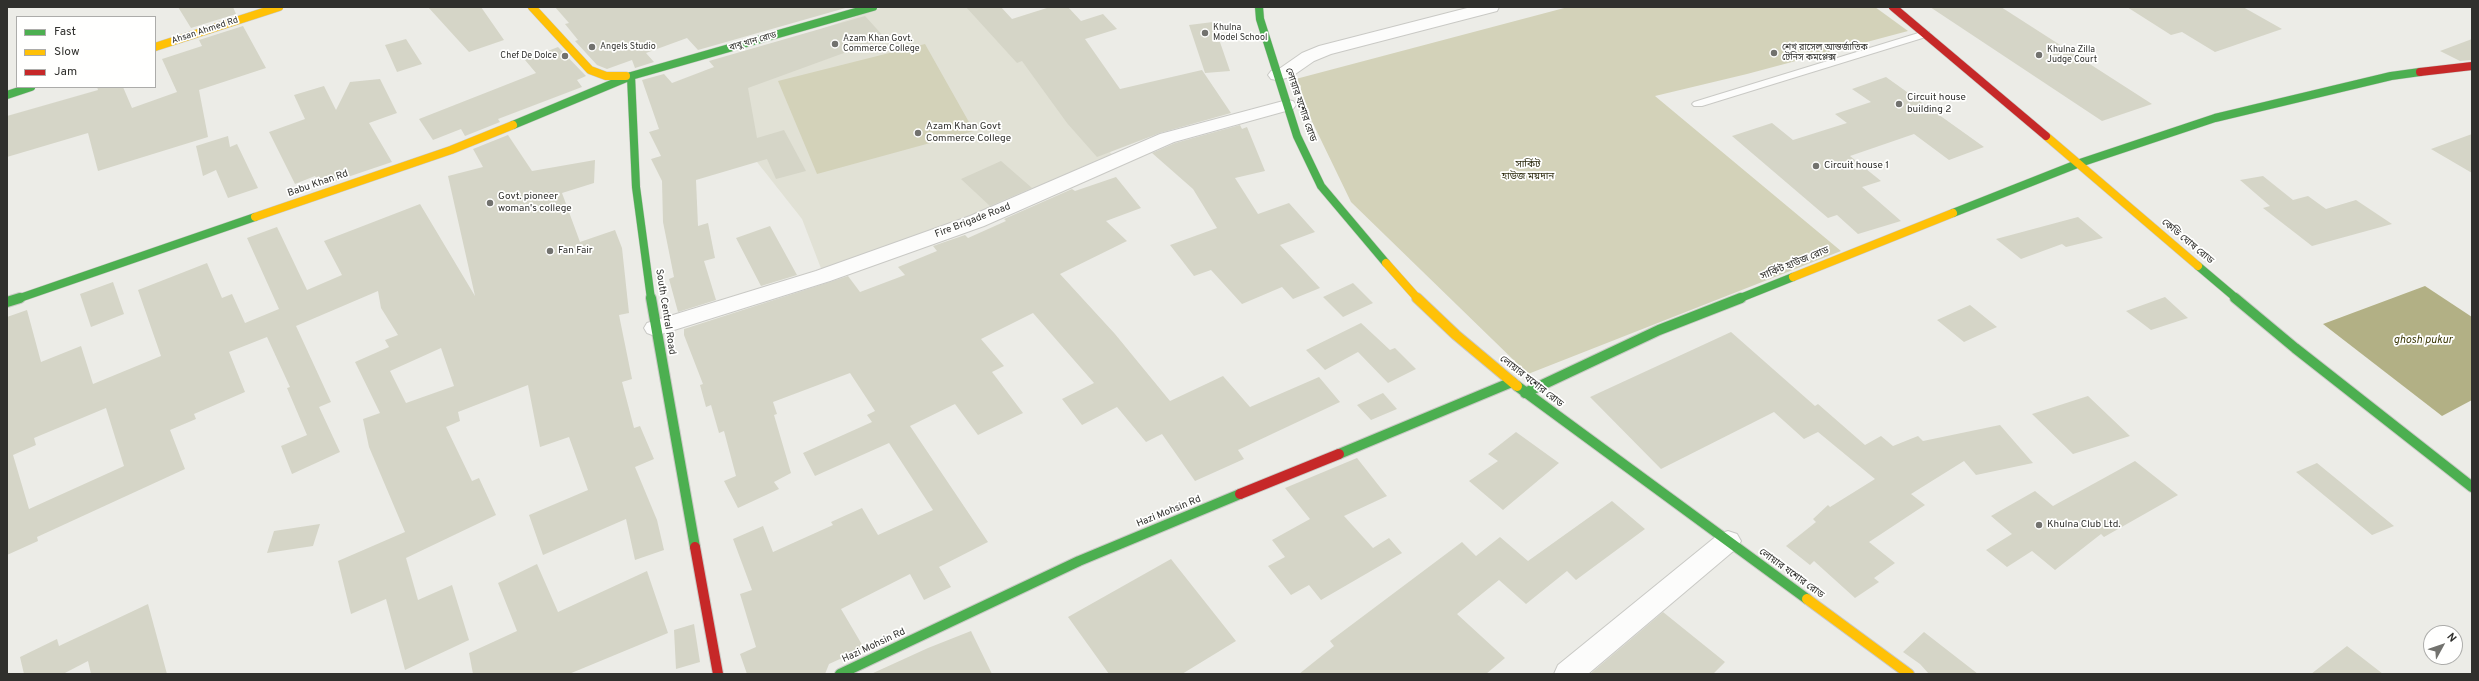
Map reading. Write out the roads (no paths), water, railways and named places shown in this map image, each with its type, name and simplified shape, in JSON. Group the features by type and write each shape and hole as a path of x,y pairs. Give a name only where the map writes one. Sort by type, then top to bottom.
{"street":[{"name":"Ahsan Ahmed Rd","path":"156,47 279,7"},
{"path":"532,7 590,70 606,76 631,76"},
{"name":"বাবু খান রোড","path":"631,76 873,7"},
{"name":"লোয়ার যশোর রোড","path":"1259,7 1260,19 1297,136 1322,186 1408,289 1456,335 1525,393 1909,674"},
{"path":"1277,75 1285,73 1308,57 1325,50 1491,7"},
{"name":"কেডি ঘোষ রোড","path":"1893,7 2295,348 2472,487"},
{"name":"সার্কিট হাউজ রোড","path":"1525,393 1659,330 2077,164 2223,116 2392,76 2472,66"},
{"name":"Babu Khan Rd","path":"7,302 451,150 631,76"},
{"name":"South Central Road","path":"631,76 636,187 655,328 718,674"},
{"path":"7,95 28,88"},
{"name":"Fire Brigade Road","path":"655,328 823,276 976,222 1167,138 1287,105"},
{"name":"Hazi Mohsin Rd","path":"840,674 1079,561 1512,382"},
{"path":"1568,674 1728,541"}],"lane":[{"path":"1698,104 1925,34"}],"water":[{"name":"ghosh pukur","path":"2425,286 2472,317 2472,400 2442,416 2323,324"}],"place":[{"name":"Khulna Model School","path":"1205,33"},
{"name":"Azam Khan Govt. Commerce College","path":"835,44"},
{"name":"Angels Studio","path":"592,47"},
{"name":"শেখ রাসেল আন্তর্জাতিক টেনিস কমপ্লেক্স","path":"1774,53"},
{"name":"Khulna Zilla Judge Court","path":"2039,55"},
{"name":"Chef De Dolce","path":"565,56"},
{"name":"Circuit house building 2","path":"1899,104"},
{"name":"Azam Khan Govt Commerce College","path":"918,133"},
{"name":"Circuit house 1","path":"1816,166"},
{"name":"Govt. pioneer woman's college","path":"490,203"},
{"name":"Fan Fair","path":"550,251"},
{"name":"Khulna Club Ltd.","path":"2039,525"}],"park label":[{"name":"সার্কিট হাউজ ময়দান","path":"1528,170"}]}
